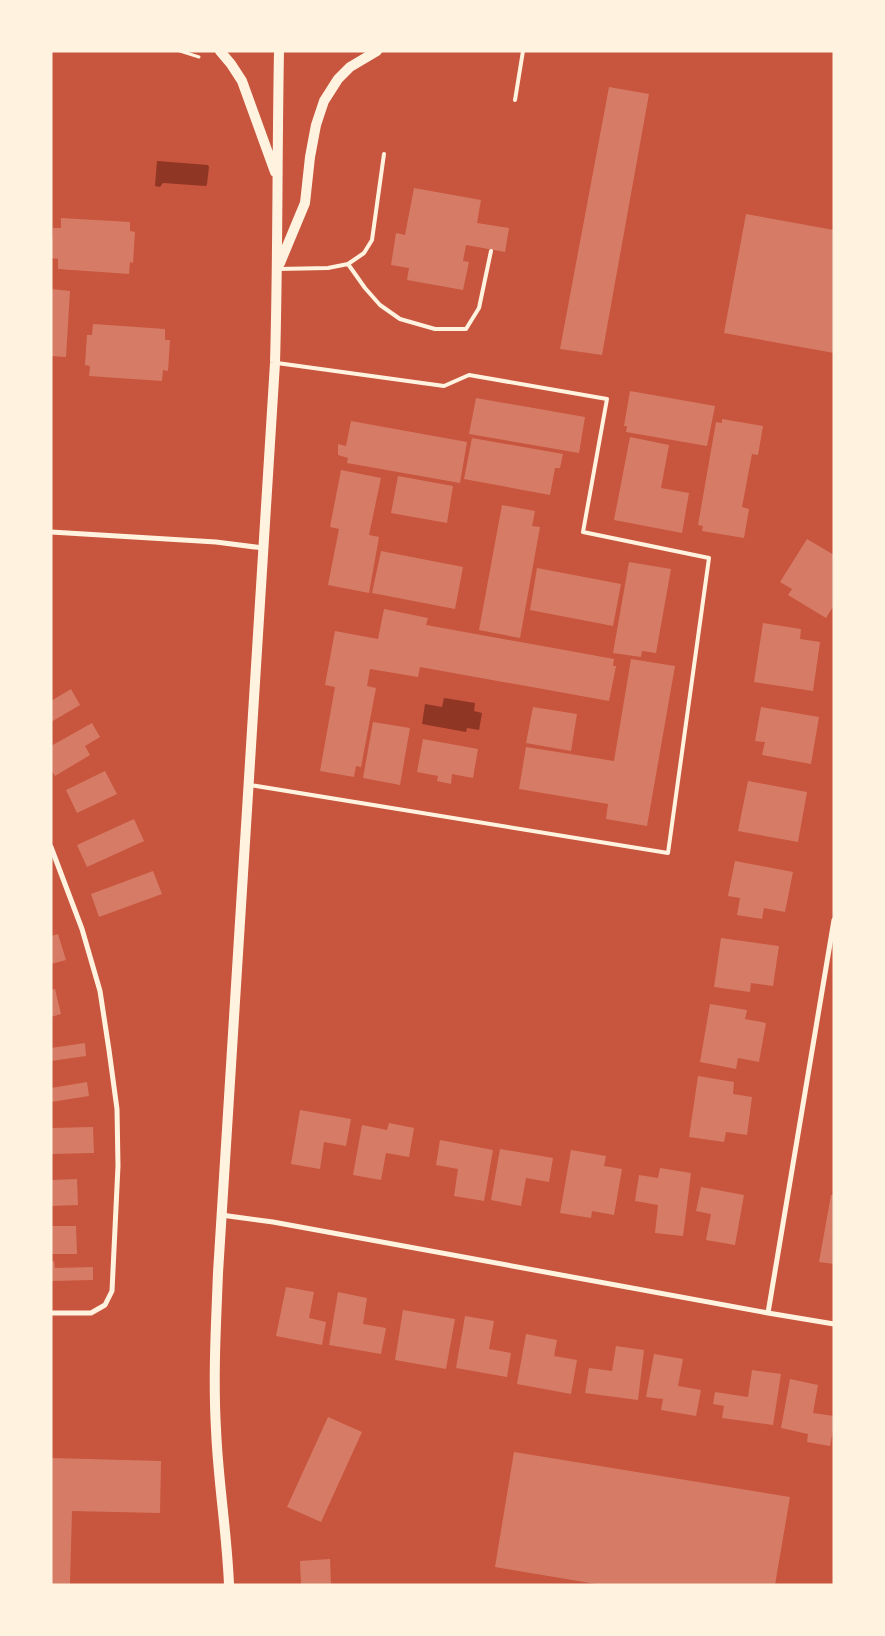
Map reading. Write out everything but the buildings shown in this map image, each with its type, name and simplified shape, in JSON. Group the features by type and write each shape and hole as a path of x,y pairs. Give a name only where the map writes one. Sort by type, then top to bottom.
{"main road":[{"path":"220,51 242,81 277,178"},
{"path":"229,1585 214,1387 221,1216 275,363 280,51"},
{"path":"278,269 305,203 310,157 316,125 324,101 338,79 350,67 377,51"}],"street":[{"path":"51,532 216,542 264,548"},
{"path":"51,847 82,929 100,990 117,1109 118,1166 112,1291 105,1305 91,1313 51,1313"},
{"path":"768,1313 834,920"},
{"path":"221,1216 273,1222 834,1324"}],"lane":[{"path":"515,100 523,51"},
{"path":"278,269 328,268 348,264 364,253 372,240 384,154"},
{"path":"348,264 380,305 400,319 434,329 466,329 479,308 491,251"},
{"path":"248,784 668,854 709,558 583,532 607,399 469,375 444,386 275,363"}],"path":[{"path":"180,51 199,57"}],"shaded area":[{"path":"157,161 208,165 207,184 206,186 163,183 160,187 155,186"},
{"path":"444,698 475,703 474,711 482,713 479,730 467,728 466,732 422,724 425,704 442,707"}]}
